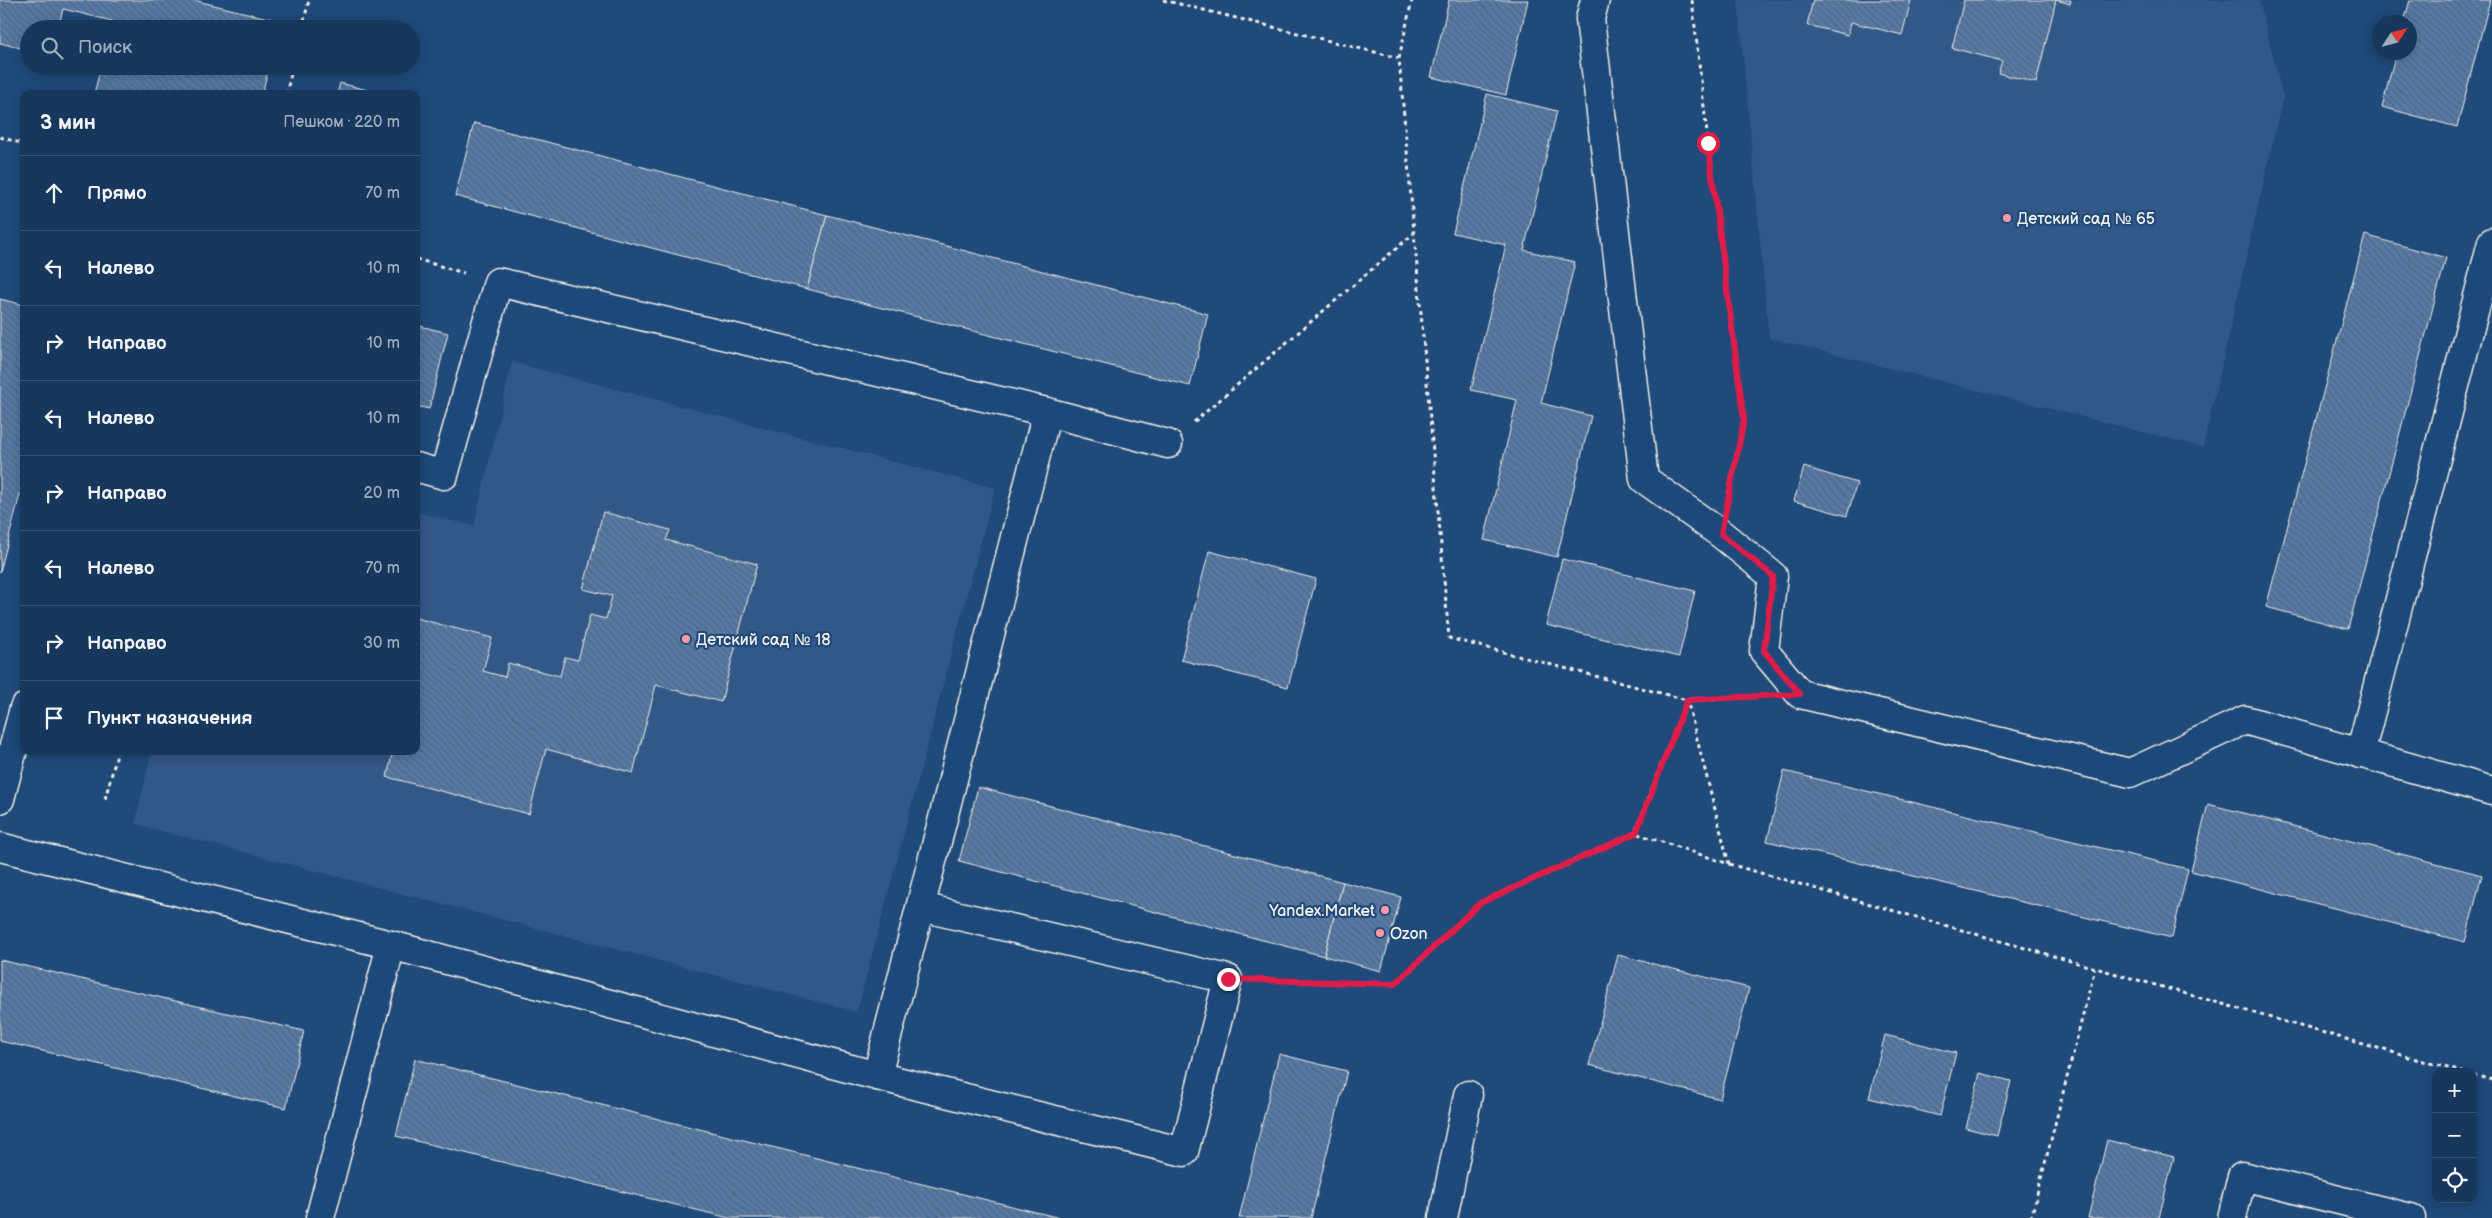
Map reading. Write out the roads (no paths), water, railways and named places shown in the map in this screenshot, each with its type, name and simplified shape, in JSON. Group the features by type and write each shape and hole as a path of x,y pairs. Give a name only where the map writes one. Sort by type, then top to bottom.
{"lane":[{"path":"1595,0 1590,19 1644,478 1721,534 1773,576 1764,651 1800,694 2130,773 2245,720 2492,791"},
{"path":"2360,754 2485,298 2492,242"},
{"path":"420,468 444,475 498,282 1047,412 1168,444"},
{"path":"877,1076 1047,412"},
{"path":"0,799 20,723"},
{"path":"0,847 391,945 877,1076 1184,1152 1228,979 921,906"},
{"path":"320,1218 391,945"},
{"path":"1443,1218 1468,1095"},
{"path":"2232,1218 2242,1176 2411,1218"}],"place":[{"name":"Детский сад № 65","path":"2007,218"},
{"name":"Детский сад № 18","path":"686,639"},
{"name":"Yandex.Market","path":"1385,910"},
{"name":"Ozon","path":"1380,933"}]}
